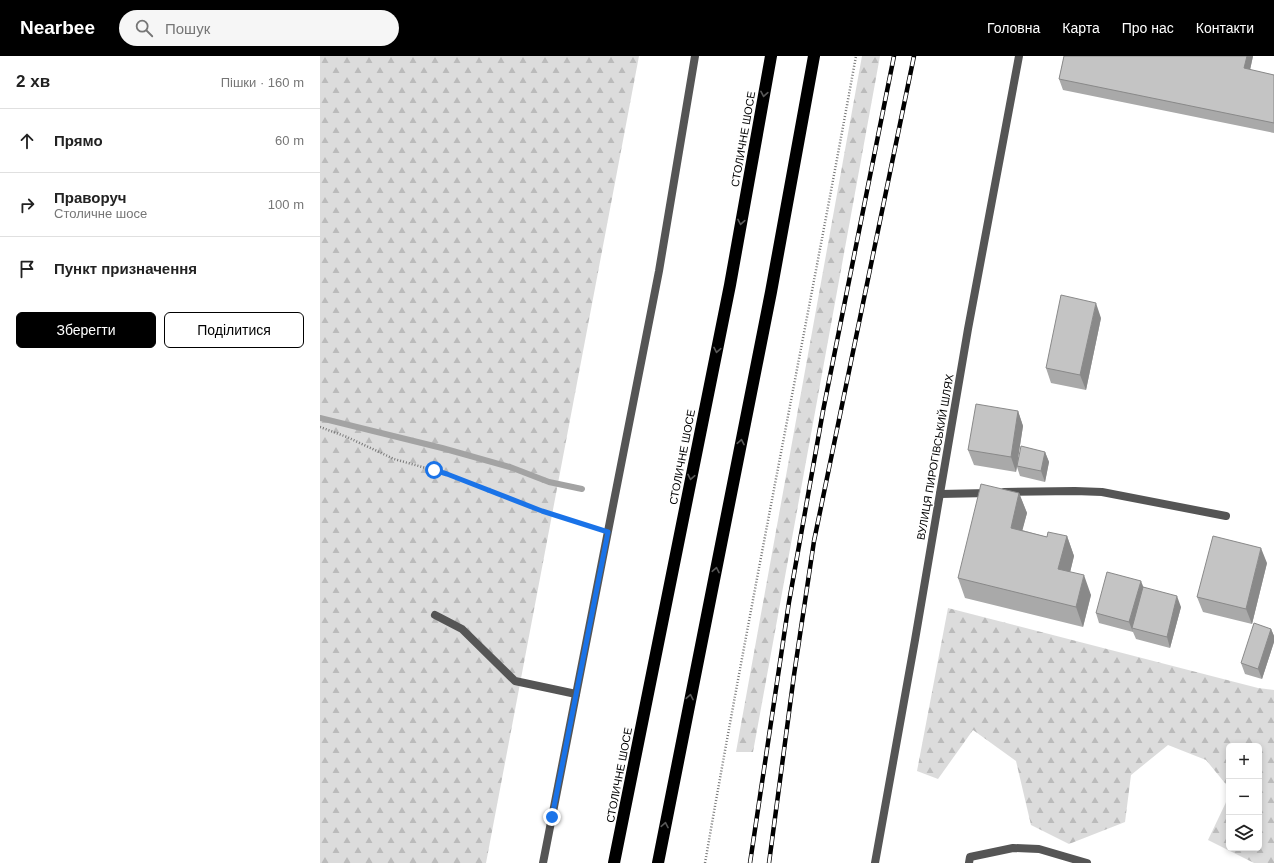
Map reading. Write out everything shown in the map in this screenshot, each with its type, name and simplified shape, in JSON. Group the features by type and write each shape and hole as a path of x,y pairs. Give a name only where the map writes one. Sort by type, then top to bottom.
{"highway":[{"name":"СТОЛИЧНЕ ШОСЕ","path":"614,863 730,285 771,56"},
{"path":"658,863 771,292 814,56"}],"street":[{"path":"543,863 659,271 695,56"},
{"name":"ВУЛИЦЯ ПИРОГІВСЬКИЙ ШЛЯХ","path":"875,863 968,328 1019,56"},
{"path":"940,494 1102,492 1226,516"},
{"path":"435,615 462,629 515,681 576,694"},
{"path":"969,863 970,857 1013,848 1039,849 1087,863"}],"path":[{"path":"705,863 729,724 856,56"},
{"path":"320,427 347,436 394,459 447,474 542,511 608,532"}],"green space":[{"path":"320,56 639,56 486,863 320,863"},
{"path":"862,56 880,56 753,752 736,752"},
{"path":"948,608 1258,688 1274,690 1274,863 1254,863 1230,851 1262,851 1262,743 1226,743 1226,784 1206,760 1168,745 1131,775 1125,822 1069,844 1031,825 1016,761 973,730 938,779 917,771"},
{"path":"1226,802 1226,849 1208,840"}],"building":[{"path":"1064,56 1247,56 1244,68 1274,75 1274,123 1059,79"},
{"path":"1061,295 1096,303 1080,375 1046,368"},
{"path":"976,404 1018,411 1011,457 968,450"},
{"path":"1021,446 1045,452 1041,471 1017,466"},
{"path":"981,484 1019,493 1011,528 1047,537 1048,532 1067,536 1058,569 1084,575 1076,607 958,578"},
{"path":"1213,536 1261,548 1246,609 1197,597"},
{"path":"1107,572 1141,581 1129,622 1096,613"},
{"path":"1143,587 1177,596 1167,637 1132,628"},
{"path":"1254,623 1271,629 1258,669 1241,663"}],"waterway":[{"path":"320,418 442,448 510,467 549,482 582,489"}],"railway":[{"path":"750,863 789,602 823,411 894,56"},
{"path":"769,863 794,675 814,541 914,56"}],"route":[{"path":"434,470 542,511 608,532 552,817"}]}
